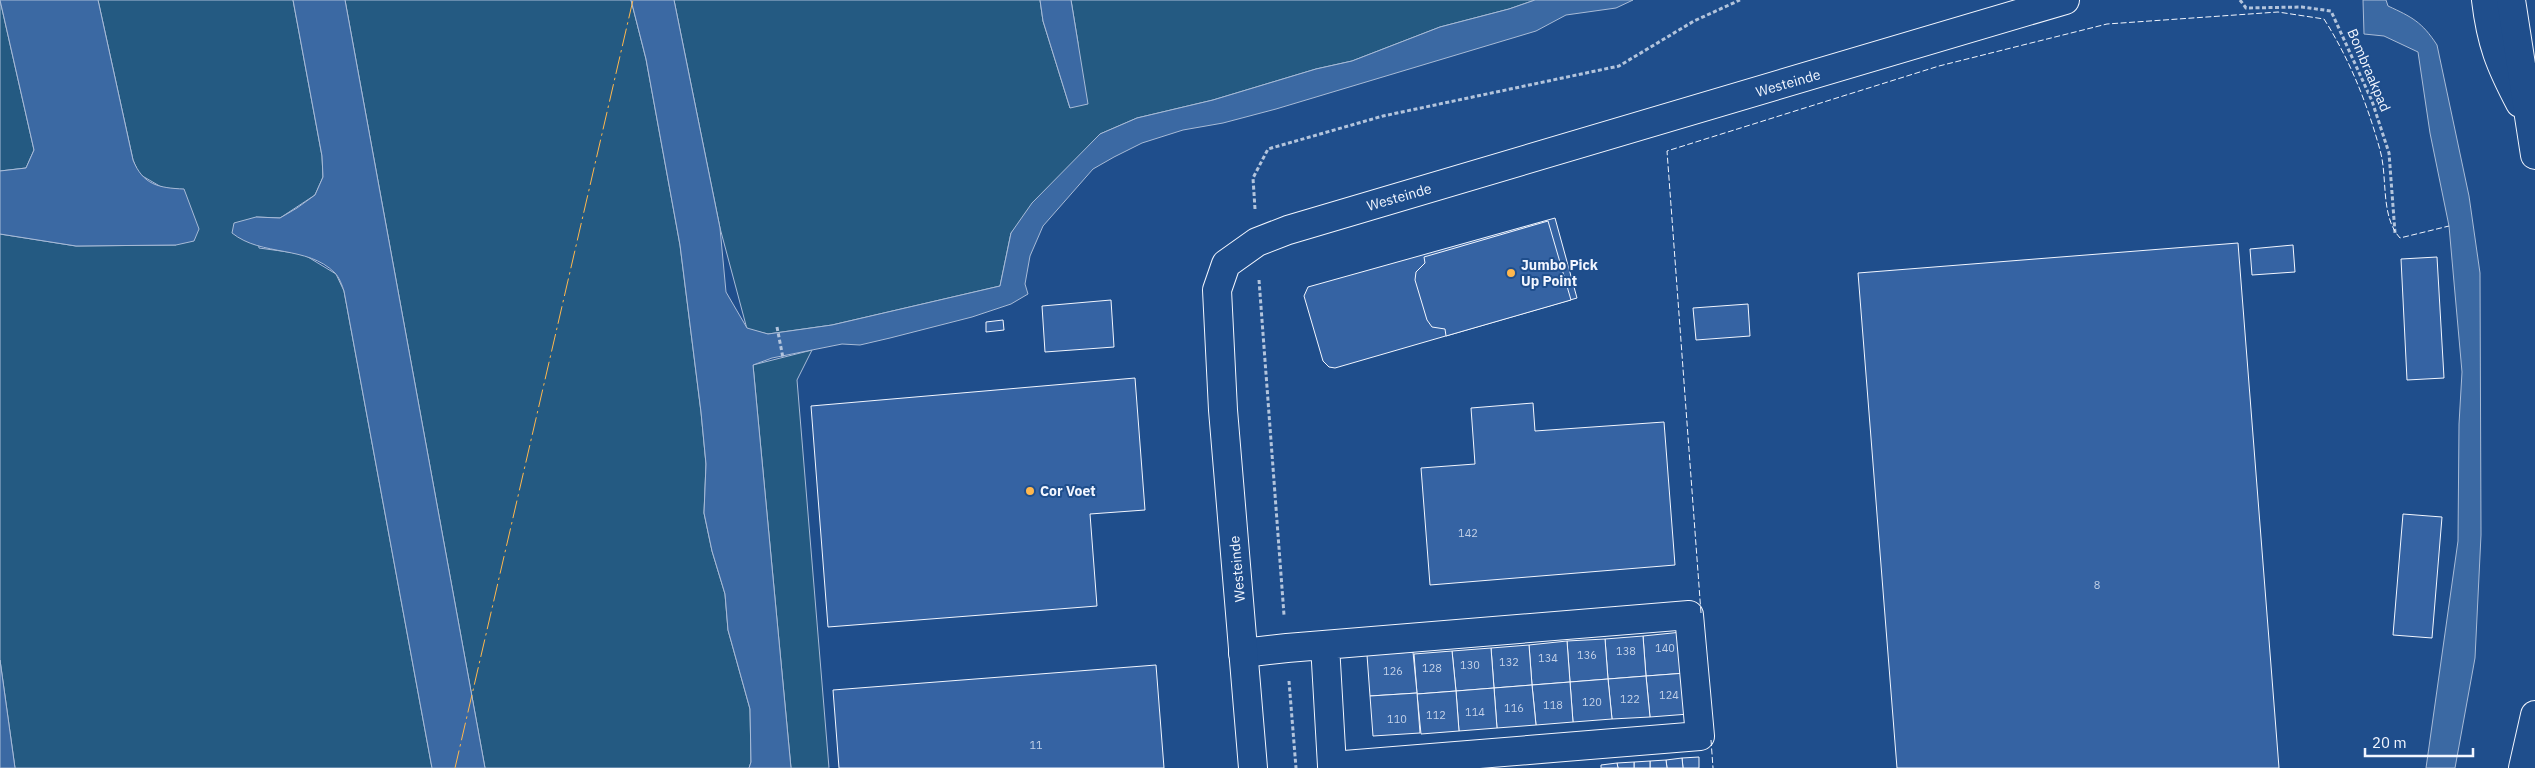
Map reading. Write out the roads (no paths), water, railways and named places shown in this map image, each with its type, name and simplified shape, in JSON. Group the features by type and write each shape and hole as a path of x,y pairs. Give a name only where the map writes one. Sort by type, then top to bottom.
{"street":[{"name":"Westeinde","path":"1253,768 1223,410 1217,290 1226,264 1256,242 1347,212 2065,0"},
{"path":"2486,0 2488,21 2498,59 2531,124"},
{"path":"2511,0 2535,155"},
{"path":"1244,653 1287,648 1690,615 1700,736 1332,766 1325,645"},
{"path":"2523,768 2535,714"}],"place":[{"name":"Jumbo Pick Up Point","path":"1511,273"},
{"name":"Cor Voet","path":"1030,491"}]}
